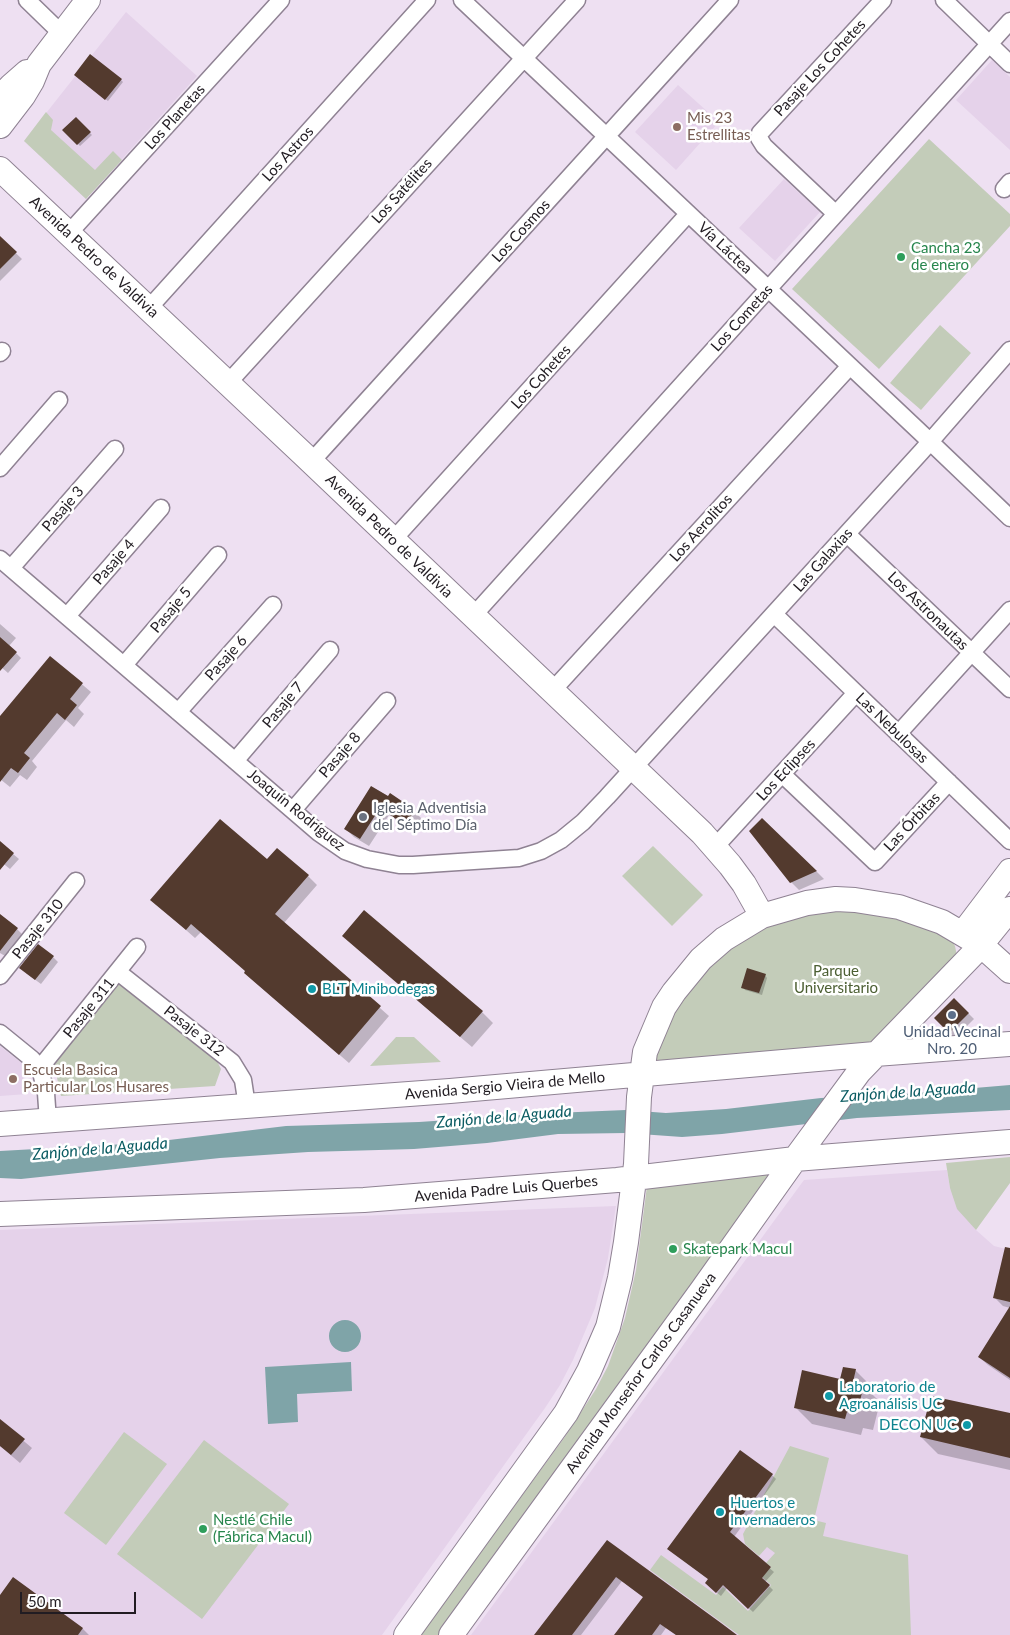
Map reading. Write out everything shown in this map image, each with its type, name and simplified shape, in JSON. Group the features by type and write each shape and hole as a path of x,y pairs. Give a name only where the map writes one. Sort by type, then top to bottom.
{"main road":[{"path":"0,126 28,89 39,64 88,0"},
{"path":"0,98 19,78 39,64"},
{"name":"Avenida Pedro de Valdivia","path":"0,169 228,383 715,847 744,884 762,916"},
{"name":"Avenida Monseñor Carlos Casanueva","path":"451,1635 800,1151 860,1072 972,939 1010,871"},
{"path":"406,1635 566,1413 590,1371 608,1327 620,1278 637,1154 640,1086 645,1052 656,1024 686,975 718,944 762,916 808,903 836,899 899,907 920,913 972,939 1010,971"},
{"name":"Avenida Monseñor Carlos Casanueva","path":"972,939 1010,909"},
{"name":"Avenida Sergio Vieira de Mello","path":"0,1124 450,1092 640,1086 875,1054 1010,1044"},
{"name":"Avenida Padre Luis Querbes","path":"0,1214 364,1200 634,1178 800,1151 1010,1142"}],"street":[{"path":"27,0 62,34"},
{"name":"Los Planetas","path":"69,233 280,0"},
{"name":"Los Astros","path":"148,308 427,0"},
{"name":"Vía Láctea","path":"462,0 1010,518"},
{"name":"Los Satélites","path":"228,383 577,0"},
{"name":"Los Cosmos","path":"311,462 730,0"},
{"name":"Pasaje Los Cohetes","path":"836,214 764,146 759,138 763,129 883,0"},
{"path":"944,0 1010,64"},
{"name":"Los Cometas","path":"473,616 1010,20"},
{"name":"Los Cohetes","path":"393,540 688,214"},
{"name":"Las Galaxias","path":"633,768 1008,357"},
{"name":"Los Aerolitos","path":"552,691 850,366"},
{"path":"0,468 59,400"},
{"name":"Pasaje 3","path":"6,564 115,449"},
{"name":"Pasaje 4","path":"67,616 161,508"},
{"name":"Los Astronautas","path":"847,534 1010,689"},
{"name":"Pasaje 5","path":"124,665 218,555"},
{"name":"Joaquín Rodríguez","path":"6,564 332,842 345,851 367,859 382,863 413,865 508,860 531,855 561,840 583,822 633,768"},
{"name":"Pasaje 6","path":"178,712 273,605"},
{"path":"898,734 1010,610"},
{"name":"Las Nebulosas","path":"774,614 1010,841"},
{"name":"Pasaje 7","path":"235,761 330,650"},
{"name":"Los Eclipses","path":"715,847 856,694"},
{"name":"Pasaje 8","path":"293,810 387,701"},
{"name":"Las Órbitas","path":"782,774 875,862 949,782"},
{"name":"Pasaje 310","path":"0,976 76,881"},
{"name":"Pasaje 311","path":"40,1068 137,947"},
{"name":"Pasaje 312","path":"118,972 232,1062 243,1080 248,1106"},
{"path":"0,1033 32,1059 40,1068 46,1093 48,1121"}],"shaded area":[{"path":"126,12 197,76 86,199 24,141"},
{"path":"992,60 1010,77 1010,150 956,100"},
{"name":"Mis 23 Estrellitas","path":"678,85 719,122 676,170 635,132"},
{"path":"784,179 820,212 775,261 739,228"},
{"name":"Escuela Basica Particular Los Husares","path":"0,1046 24,1065 27,1094 0,1096"},
{"path":"947,1170 950,1188 976,1230 994,1246 1010,1250 1010,1635 471,1635 804,1180"},
{"name":"Nestlé Chile (Fábrica Macul)","path":"616,1206 608,1258 595,1308 560,1385 382,1635 0,1635 0,1230"}],"green space":[{"path":"46,112 53,120 51,130 95,170 113,151 122,160 86,199 24,141"},
{"name":"Cancha 23 de enero","path":"929,139 1010,214 1010,226 879,369 792,289"},
{"path":"940,325 971,353 921,410 890,383"},
{"path":"653,846 703,895 672,926 622,876"},
{"name":"Parque Universitario","path":"837,908 903,918 949,936 955,946 957,956 872,1047 649,1068 681,999 704,971 740,940 776,921"},
{"path":"120,980 214,1055 221,1069 215,1086 61,1096 54,1064"},
{"path":"396,1037 414,1037 441,1062 370,1066"},
{"path":"1010,1157 1010,1183 976,1230 957,1209 950,1188 946,1163"},
{"path":"769,1172 773,1182 442,1635 420,1635 564,1438 596,1389 608,1366 625,1318 636,1270 647,1186"},
{"path":"124,1432 167,1464 106,1545 64,1513"},
{"name":"Nestlé Chile (Fábrica Macul)","path":"204,1440 289,1504 202,1619 117,1554"},
{"path":"790,1446 829,1458 814,1520 826,1523 823,1536 908,1555 911,1635 739,1635 650,1570 661,1555 716,1595 723,1587 748,1611 771,1585 762,1577 771,1567 766,1563 775,1553 767,1547 759,1556 745,1544 743,1534"}],"water":[{"name":"Zanjón de la Aguada","path":"1010,1085 1010,1110 857,1118 682,1137 626,1133 558,1134 487,1143 414,1149 308,1152 220,1158 21,1179 0,1178 0,1151 144,1143 286,1126 419,1122 626,1110 666,1113 726,1109 821,1098 892,1095"},
{"path":"345,1320 356,1325 361,1336 356,1347 345,1352 334,1347 329,1336 334,1325"},
{"path":"351,1362 352,1391 297,1394 298,1422 268,1424 265,1367"}],"building":[{"path":"90,54 122,79 105,100 74,75"},
{"path":"76,117 91,132 77,145 62,130"},
{"path":"0,236 17,252 0,269"},
{"path":"0,637 17,652 0,671"},
{"path":"50,656 83,683 70,699 77,705 65,720 57,713 24,753 30,758 18,773 11,768 0,782 0,716"},
{"name":"Iglesia Adventisia del Séptimo Día","path":"371,786 388,796 390,793 415,810 405,825 380,808 360,839 344,829"},
{"path":"762,818 817,871 790,883 749,831"},
{"path":"220,819 267,859 277,848 309,875 275,914 381,1006 339,1055 244,973 245,971 191,924 186,930 150,900"},
{"path":"0,841 14,853 0,870"},
{"path":"364,910 483,1011 460,1037 342,936"},
{"path":"0,914 18,928 0,951"},
{"path":"38,944 54,956 35,980 19,968"},
{"path":"747,968 766,974 759,993 741,988"},
{"name":"Unidad Vecinal Nro. 20","path":"954,998 969,1013 949,1033 934,1018"},
{"path":"1005,1247 1010,1248 1010,1302 993,1298"},
{"path":"1010,1306 1010,1378 978,1357"},
{"name":"Laboratorio de Agroanálisis UC","path":"843,1367 856,1369 853,1382 864,1384 857,1414 847,1412 845,1419 794,1408 802,1370 840,1379"},
{"name":"DECON UC","path":"931,1396 1010,1413 1010,1458 920,1437"},
{"path":"0,1419 25,1439 11,1455 0,1446"},
{"name":"Huertos e Invernaderos","path":"740,1450 773,1474 730,1532 771,1567 762,1578 770,1585 748,1609 723,1585 716,1593 705,1583 708,1579 667,1549"},
{"path":"607,1540 737,1635 676,1635 660,1624 652,1635 614,1635 643,1597 616,1577 572,1635 534,1635"},
{"path":"13,1577 83,1628 78,1635 0,1635 0,1595"}],"place":[{"name":"Mis 23 Estrellitas","path":"677,127"},
{"name":"Cancha 23 de enero","path":"901,257"},
{"name":"Iglesia Adventisia del Séptimo Día","path":"363,817"},
{"name":"BLT Minibodegas","path":"312,989"},
{"name":"Unidad Vecinal Nro. 20","path":"952,1015"},
{"name":"Escuela Basica Particular Los Husares","path":"13,1079"},
{"name":"Skatepark Macul","path":"673,1249"},
{"name":"Laboratorio de Agroanálisis UC","path":"829,1396"},
{"name":"DECON UC","path":"967,1425"},
{"name":"Huertos e Invernaderos","path":"720,1512"},
{"name":"Nestlé Chile (Fábrica Macul)","path":"203,1529"}]}
